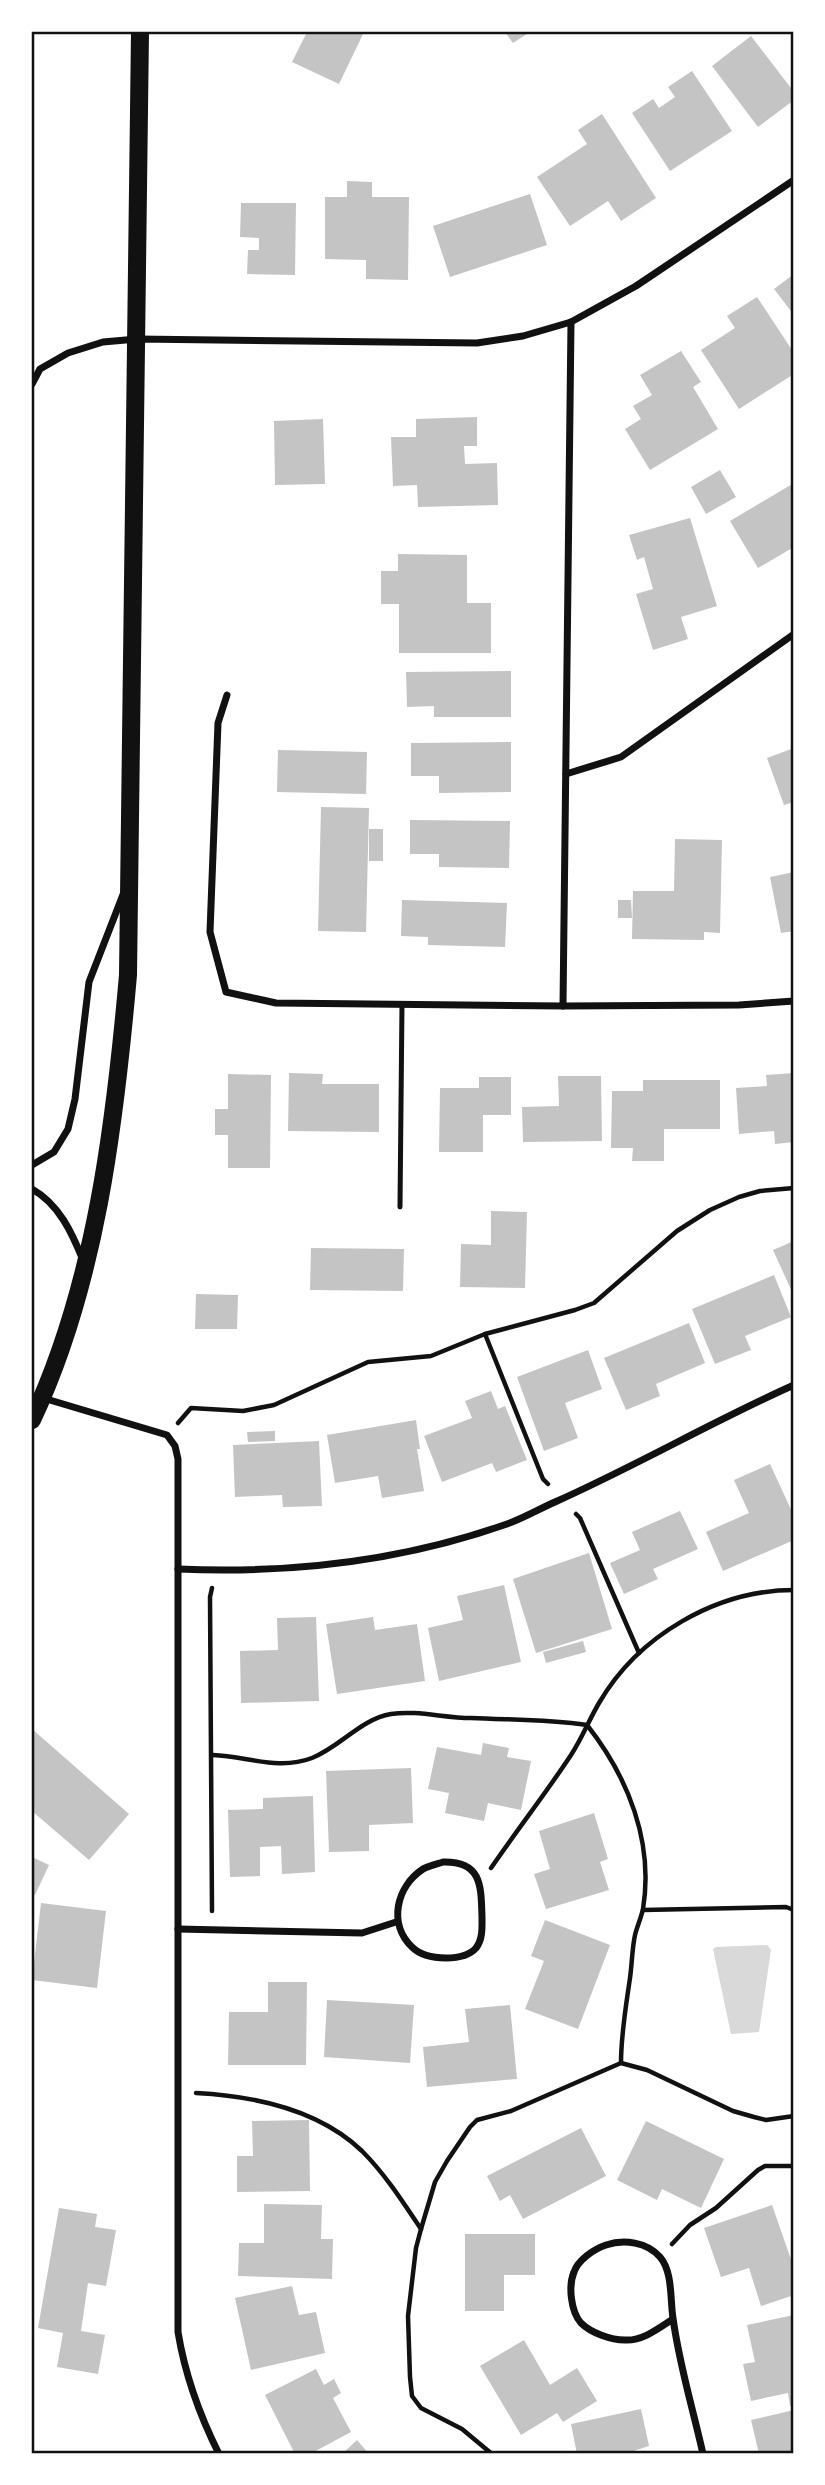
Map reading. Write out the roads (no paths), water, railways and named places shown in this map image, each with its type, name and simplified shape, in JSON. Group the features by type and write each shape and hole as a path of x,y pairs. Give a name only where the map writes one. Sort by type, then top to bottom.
{"main road":[{"path":"32,1420 66,1332 97,1215 121,1052 128,975 140,32"}],"street":[{"path":"32,384 40,369 68,353 103,342 137,339 477,343 523,336 571,322 636,286 793,180"},
{"path":"563,1006 571,322"},
{"path":"566,774 621,757 793,634"},
{"path":"227,695 218,723 211,932 226,992 276,1003 563,1006 738,1005 793,1001"},
{"path":"32,1165 54,1152 68,1129 75,1099 89,982 130,875"},
{"path":"32,1189 55,1209 66,1224 84,1264"},
{"path":"178,1569 215,1571 335,1564 457,1540 510,1523 600,1483 793,1385"},
{"path":"42,1398 167,1435 175,1446 178,1459 178,2332 184,2368 201,2416 219,2454"},
{"path":"458,1861 470,1868 479,1879 482,1934 475,1948 459,1958 419,1954 405,1941 396,1922 399,1902 407,1883 424,1868 458,1861"},
{"path":"178,1929 362,1933 396,1922"},
{"path":"673,2319 647,2335 626,2340 601,2335 582,2323 573,2308 574,2271 586,2256 606,2245 632,2242 662,2258 703,2454"}],"lane":[{"path":"400,1208 402,1004"}]}
